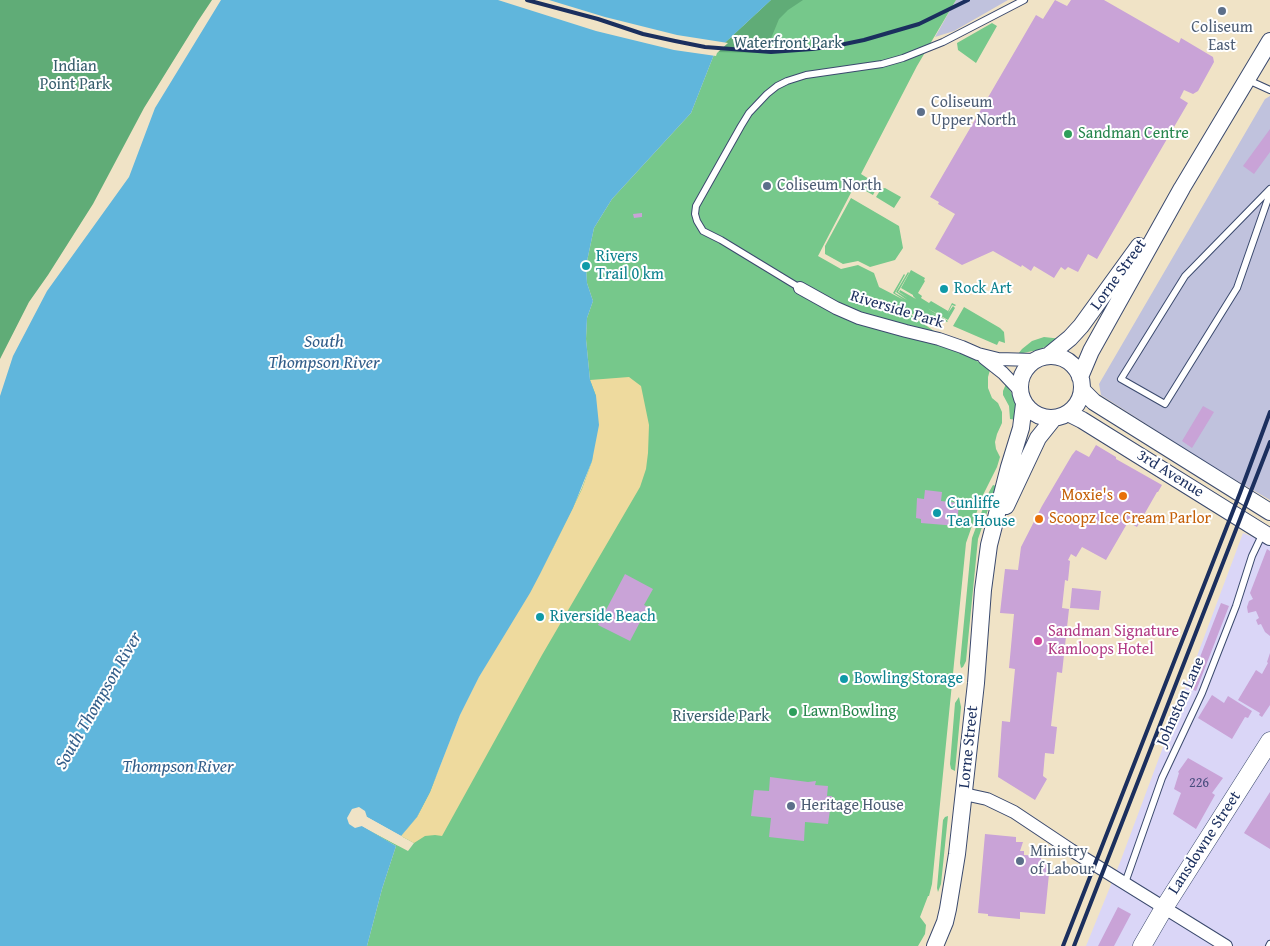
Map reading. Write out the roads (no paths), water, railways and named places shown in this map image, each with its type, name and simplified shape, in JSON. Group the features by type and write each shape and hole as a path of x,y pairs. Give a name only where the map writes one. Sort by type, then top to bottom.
{"main road":[{"name":"Lansdowne Street","path":"1142,946 1270,741"}],"street":[{"name":"Lorne Street","path":"1081,383 1091,351 1182,188 1270,41"},
{"name":"Lorne Street","path":"1042,358 1070,338 1081,326 1182,188"},
{"name":"Riverside Park","path":"800,288 836,308 859,318 952,343 978,354 998,359 1042,358"},
{"name":"Riverside Park","path":"978,354 1003,373 1022,397"},
{"path":"1057,356 1071,363 1076,369 1081,383 1080,399 1075,407 1061,416 1046,418 1030,410 1022,397 1020,382 1028,366 1042,358 1057,356"},
{"name":"3rd Avenue","path":"1081,383 1094,402 1270,512"},
{"name":"Lorne Street","path":"935,946 945,922 951,899 976,683 983,590 989,545 1009,467 1021,430 1022,397"},
{"name":"Lorne Street","path":"989,545 1038,438 1061,416"},
{"name":"3rd Avenue","path":"1061,416 1082,420 1267,535"},
{"path":"964,794 987,799 1006,808 1226,946"}],"lane":[{"path":"1006,10 1013,0"},
{"name":"Riverside Park","path":"800,288 703,231 698,225 696,206 749,113 767,94 787,81 806,75 882,64 903,58 938,45 1024,0"},
{"path":"1248,80 1270,90"},
{"path":"1270,191 1237,288 1165,404 1121,379 1185,276 1270,191"},
{"name":"Johnston Lane","path":"1125,883 1162,778 1202,693 1236,606 1252,556 1267,535"}],"water":[{"name":"South Thompson River","path":"221,0 771,0 715,52 691,113 612,199 594,228 586,266 587,283 593,301 587,318 586,339 590,380 596,396 599,425 592,461 573,508 540,574 479,677 460,715 430,792 417,817 401,836 367,817 362,826 396,846 367,946 0,946 0,396 13,356 47,291 129,177 155,108"}],"railway":[{"path":"527,0 598,19 643,34 675,41 705,47 771,52 812,49 864,40 919,24 968,0"},
{"path":"1063,946 1270,412"},
{"path":"1074,946 1270,442"}],"place":[{"name":"Coliseum East","path":"1222,11"},
{"name":"Coliseum Upper North","path":"921,112"},
{"name":"Sandman Centre","path":"1068,134"},
{"name":"Coliseum North","path":"767,186"},
{"name":"Rivers Trail 0 km","path":"586,266"},
{"name":"Rock Art","path":"944,289"},
{"name":"Moxie's","path":"1123,496"},
{"name":"Cunliffe Tea House","path":"937,513"},
{"name":"Scoopz Ice Cream Parlor","path":"1039,519"},
{"name":"Riverside Beach","path":"540,617"},
{"name":"Sandman Signature Kamloops Hotel","path":"1038,641"},
{"name":"Bowling Storage","path":"844,679"},
{"name":"Lawn Bowling","path":"793,712"},
{"name":"Heritage House","path":"791,806"},
{"name":"Ministry of Labour","path":"1020,861"}],"park label":[{"name":"Waterfront Park","path":"788,44"},
{"name":"Indian Point Park","path":"75,76"}],"water label":[{"name":"Thompson River","path":"178,767"}]}
